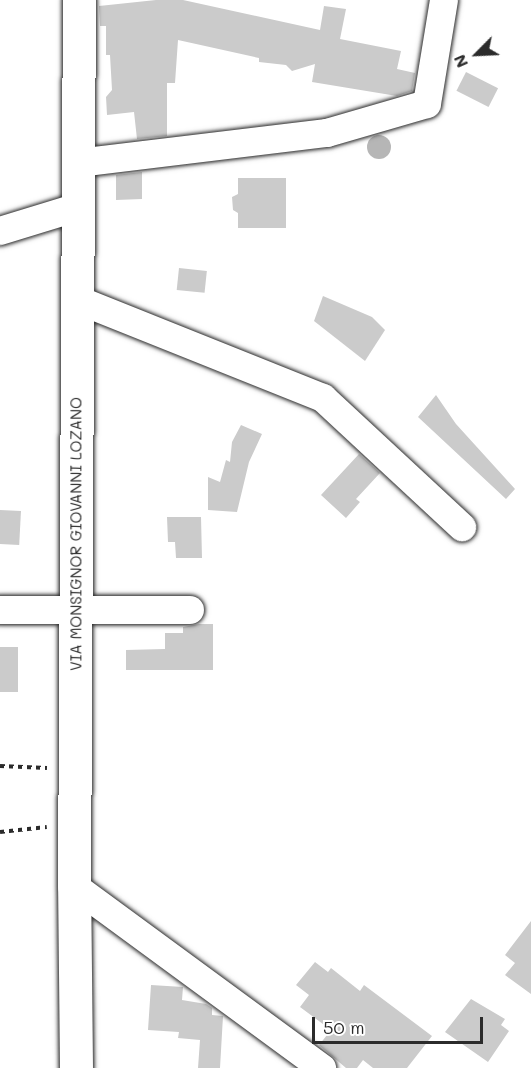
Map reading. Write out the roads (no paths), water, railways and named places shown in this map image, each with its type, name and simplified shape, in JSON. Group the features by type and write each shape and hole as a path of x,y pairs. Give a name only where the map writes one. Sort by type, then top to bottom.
{"main road":[{"name":"VIA MONSIGNOR GIOVANNI LOZANO","path":"76,1068 74,886 79,0"}],"street":[{"path":"78,163 327,133 427,104 444,0"},
{"path":"0,231 78,207"},
{"path":"78,300 323,398 462,527"},
{"path":"0,610 190,610"},
{"path":"74,886 322,1068"}]}
